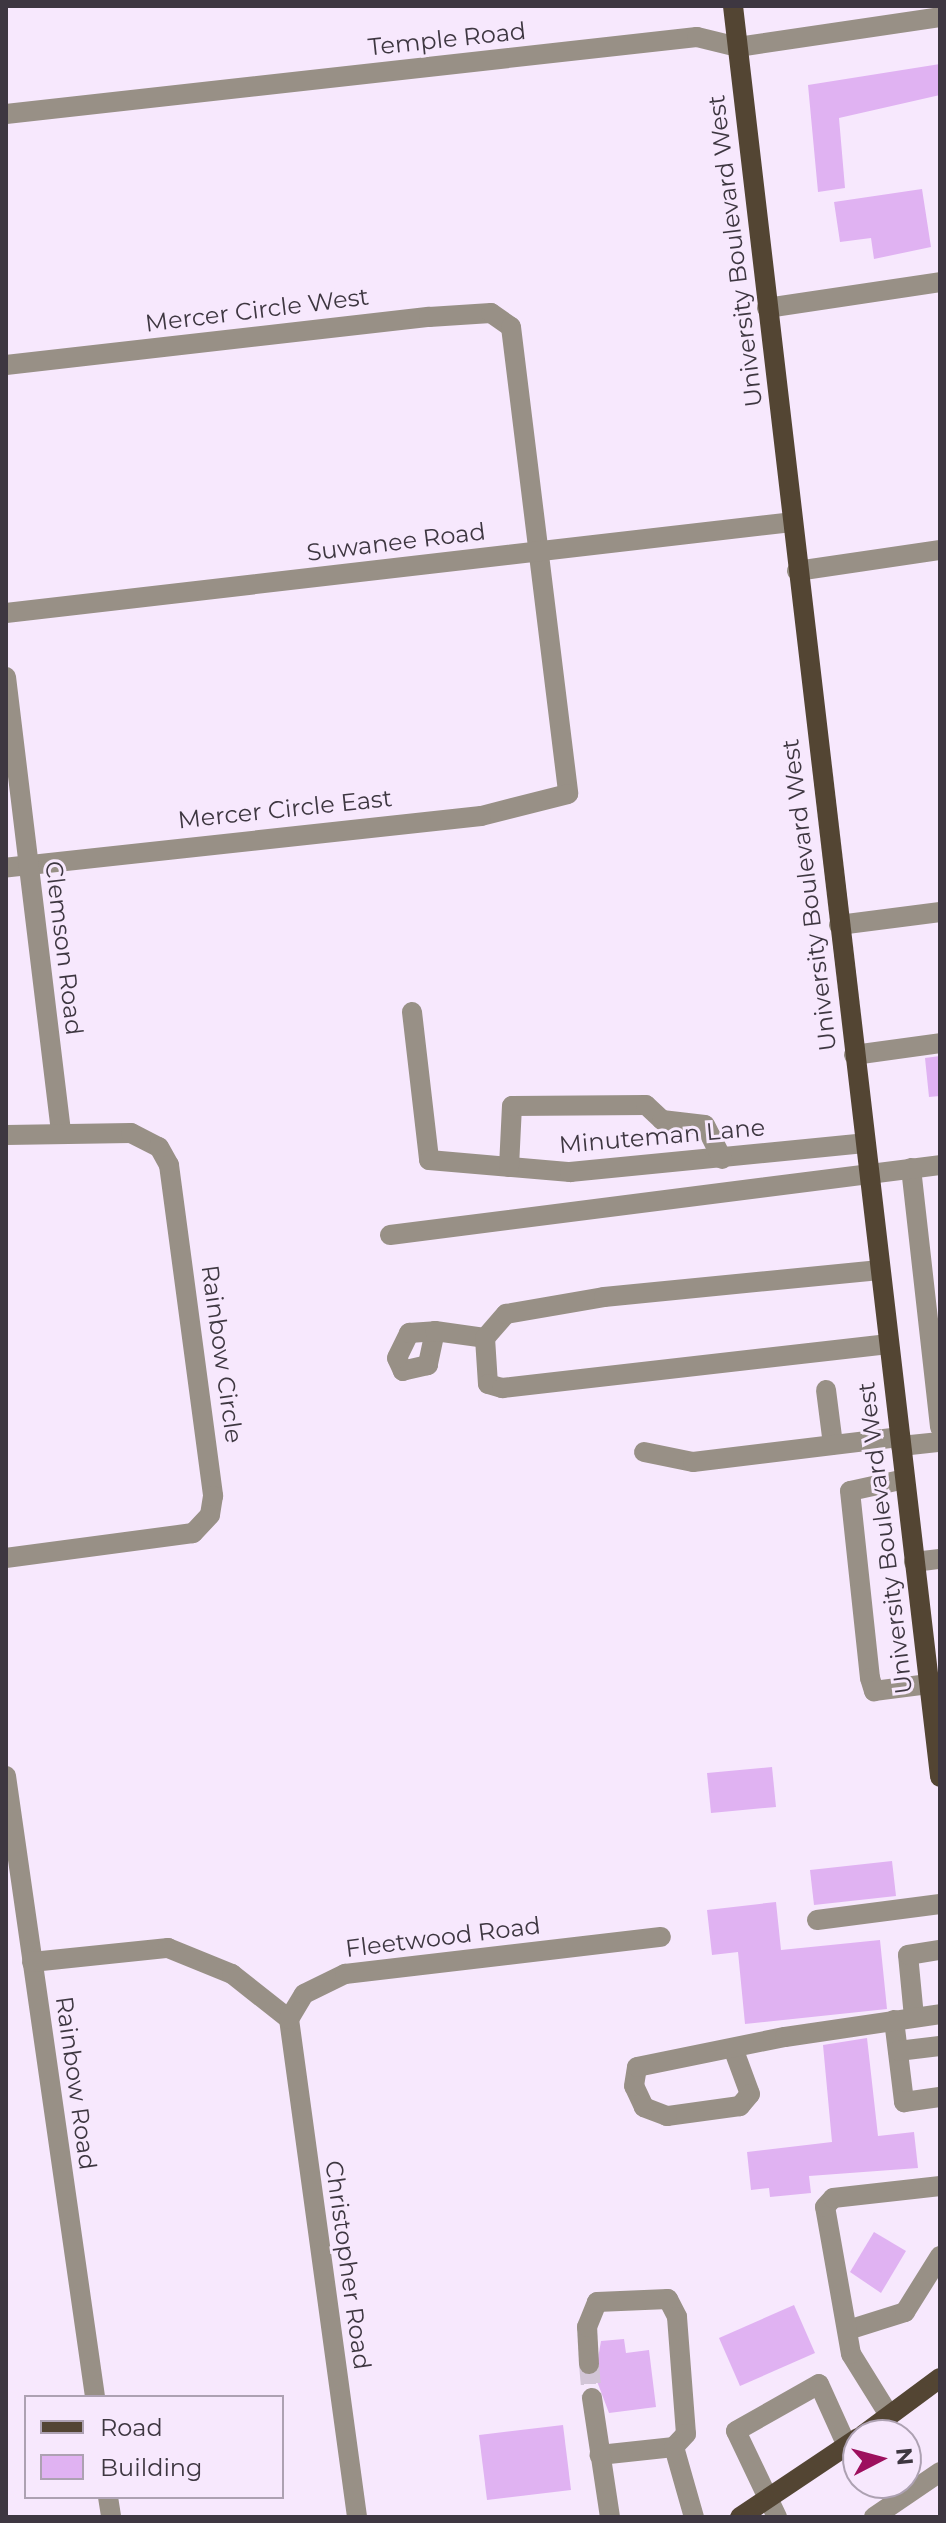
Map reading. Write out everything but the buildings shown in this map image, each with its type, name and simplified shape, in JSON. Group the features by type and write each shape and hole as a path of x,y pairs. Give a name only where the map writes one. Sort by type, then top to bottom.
{"main road":[{"name":"University Boulevard West","path":"733,6 940,1776"},
{"path":"884,2419 940,2378"},
{"path":"740,2517 773,2509 842,2452"}],"street":[{"name":"Temple Road","path":"6,114 697,37 738,47 940,17"},
{"path":"767,308 940,282"},
{"name":"Mercer Circle West","path":"6,365 491,313 511,327 540,551"},
{"name":"Suwanee Road","path":"6,613 792,522"},
{"path":"797,571 940,550"},
{"name":"Mercer Circle East","path":"6,868 481,816 568,794 540,551"},
{"name":"Clemson Road","path":"6,677 61,1130"},
{"path":"839,925 940,912"},
{"name":"Minuteman Lane","path":"412,1012 429,1160 463,1159 570,1172 865,1143"},
{"path":"854,1055 940,1043"},
{"path":"509,1167 512,1106 646,1105 662,1120 705,1125 722,1159"},
{"name":"Rainbow Circle","path":"6,1135 61,1130 144,1136 169,1165 213,1496 210,1515 193,1533 6,1558"},
{"path":"390,1235 940,1165"},
{"path":"911,1168 940,1427"},
{"path":"880,1270 604,1297 506,1314 485,1338 488,1384 502,1388 889,1344"},
{"path":"435,1331 485,1338"},
{"path":"826,1390 833,1445"},
{"path":"644,1452 693,1462 833,1445 940,1442"},
{"path":"905,1479 850,1491 868,1665 874,1691 929,1684"},
{"path":"914,1562 940,1559"},
{"name":"Rainbow Road","path":"6,1776 95,2395"},
{"path":"817,1920 940,1904"},
{"name":"Fleetwood Road","path":"289,2019 304,1994 345,1974 661,1937"},
{"path":"32,1962 168,1948 232,1974 289,2019"},
{"path":"940,1950 908,1955 904,2018 898,2051 904,2102 940,2097"},
{"path":"733,2048 750,2094 740,2106 667,2116 644,2107 634,2086 637,2067 733,2048 904,2018 940,2014"},
{"name":"Christopher Road","path":"289,2019 357,2517"},
{"path":"898,2051 940,2046"},
{"path":"889,2415 851,2354 827,2203 940,2186"},
{"path":"848,2330 905,2312 940,2256"},
{"path":"589,2364 587,2327 597,2302 668,2299 677,2317 687,2421 674,2447 694,2517"},
{"path":"773,2509 736,2431 819,2384 842,2419"},
{"path":"592,2398 610,2517"},
{"path":"599,2455 674,2447"},
{"path":"874,2517 940,2472"}],"tunnel":[{"path":"589,2364 592,2398"}]}
